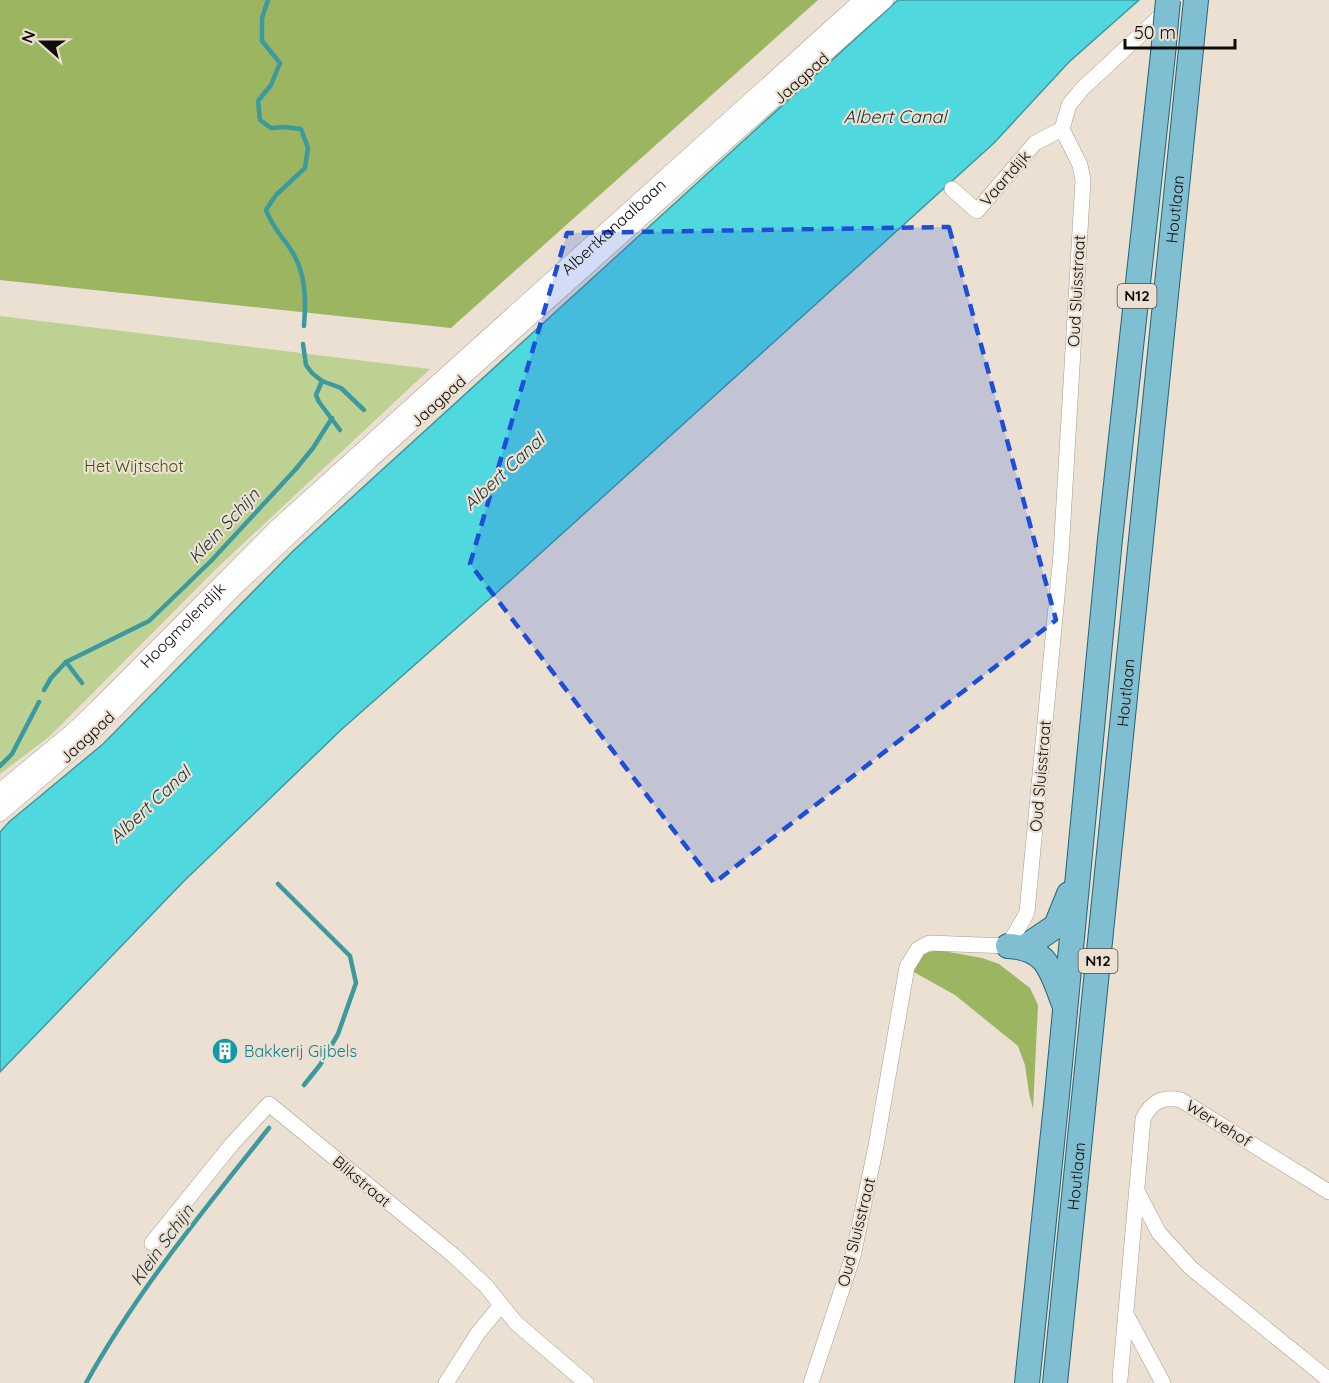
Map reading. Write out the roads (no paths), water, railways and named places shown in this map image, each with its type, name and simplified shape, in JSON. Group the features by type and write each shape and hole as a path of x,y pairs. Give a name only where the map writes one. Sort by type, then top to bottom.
{"main road":[{"name":"Houtlaan","path":"1027,1383 1110,538 1168,0"},
{"name":"Houtlaan","path":"1055,1383 1196,0"},
{"path":"1016,946 1056,926 1079,867"},
{"path":"1016,946 1039,955 1047,964 1065,1009"}],"street":[{"name":"Albertkanaalbaan","path":"362,453 865,0"},
{"name":"Jaagpad","path":"0,814 84,742 235,588 361,469 886,0"},
{"path":"1062,129 1069,105 1094,77 1178,0"},
{"name":"Vaartdijk","path":"952,189 977,211 1035,144 1062,129"},
{"name":"Oud Sluisstraat","path":"812,1383 853,1256 876,1146 907,967 918,949 929,943 1016,946 1014,934 1019,930 1027,912 1061,554 1083,180 1080,165 1062,129"},
{"name":"Hoogmolendijk","path":"0,795 75,732 235,572 362,453"},
{"name":"Wervehof","path":"1120,1378 1143,1119 1150,1106 1169,1097 1181,1100 1329,1192"},
{"name":"Blikstraat","path":"152,1243 232,1144 269,1104 453,1255 486,1286 516,1323 586,1383"},
{"path":"1137,1191 1159,1233 1191,1268 1329,1380"},
{"path":"446,1383 478,1333 501,1305"},
{"path":"1126,1314 1163,1383"}],"water":[{"name":"Albert Canal","path":"898,0 1139,0 1069,62 994,143 512,579 342,729 183,882 0,1072 0,832 103,744 293,551"}],"waterway":[{"name":"Klein Schijn","path":"268,0 262,18 262,41 280,63 271,85 258,101 260,120 271,128 301,129 308,148 305,168 276,195 266,210 294,255 301,272 305,299 304,326"},
{"path":"303,344 306,365 312,373 322,381 341,388 364,410"},
{"name":"Klein Schijn","path":"322,381 316,395 340,430"},
{"name":"Klein Schijn","path":"82,683 66,662 149,621 211,561 295,470 313,448 332,418"},
{"path":"44,690 51,678 66,662"},
{"path":"0,766 12,754 39,702"},
{"name":"Klein Schijn","path":"278,884 350,956 356,983 338,1034 320,1065 304,1085"},
{"name":"Klein Schijn","path":"86,1383 149,1284 269,1128"}],"place":[{"name":"Bakkerij Gijbels","path":"225,1051"}],"park label":[{"name":"Het Wijtschot","path":"134,466"}]}
